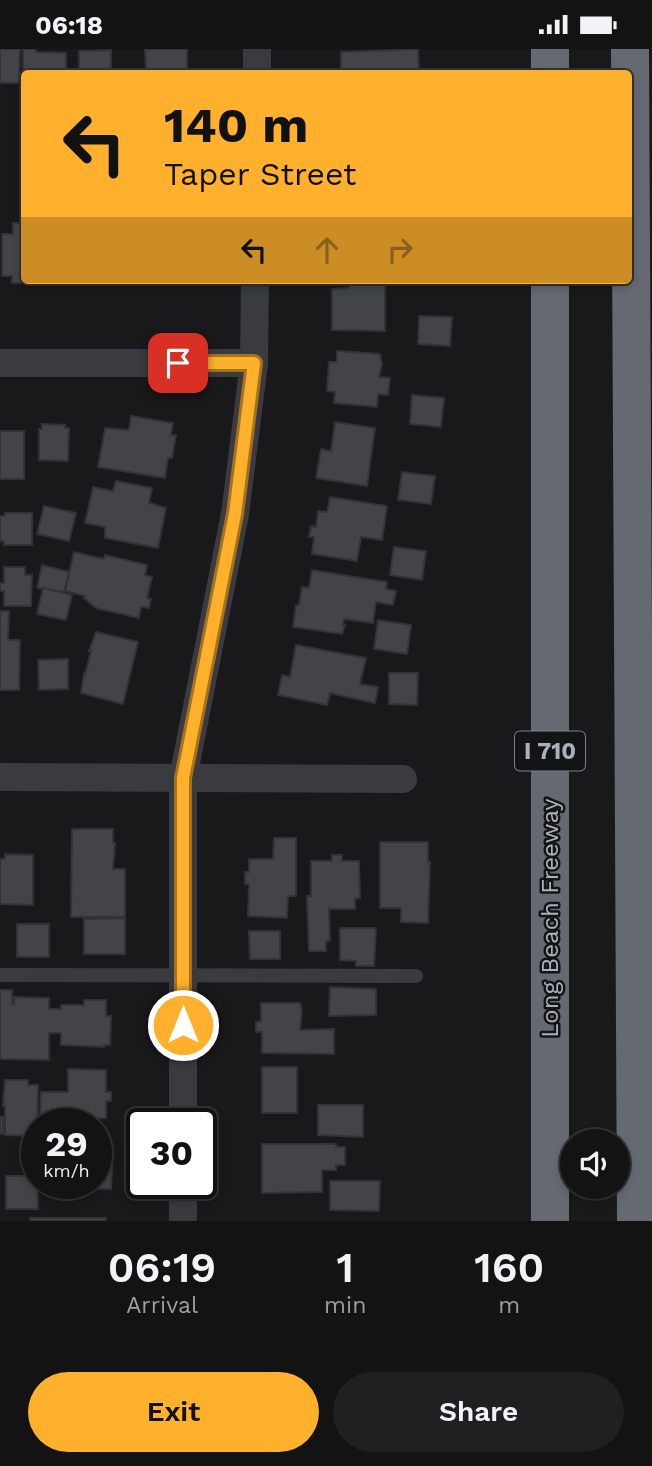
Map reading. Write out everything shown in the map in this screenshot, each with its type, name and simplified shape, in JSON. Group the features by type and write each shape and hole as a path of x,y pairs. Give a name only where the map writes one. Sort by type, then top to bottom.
{"highway":[{"path":"550,49 550,70"},
{"path":"630,49 630,70"},
{"name":"Long Beach Freeway","path":"550,284 550,1221"},
{"path":"631,284 636,1221"}],"street":[{"path":"257,49 257,70"},
{"path":"183,1108 183,778 235,514 254,363 255,284"},
{"path":"0,363 254,363"},
{"path":"0,778 403,779"},
{"path":"183,1199 183,1221"}],"lane":[{"path":"0,975 416,976"}],"building":[{"path":"0,49 20,49 19,83 0,83"},
{"path":"23,49 66,53 66,70 23,70"},
{"path":"145,49 187,49 187,69 146,69"},
{"path":"418,49 419,70 341,70 341,52"},
{"path":"111,50 111,70 79,70 79,51"},
{"path":"13,223 21,223 21,283 12,283 12,276 2,276 2,234 13,234"},
{"path":"349,284 385,284 385,331 332,330 332,289 349,288"},
{"path":"419,316 452,317 450,346 418,344"},
{"path":"337,351 380,354 382,364 379,377 390,378 388,395 378,394 377,407 334,403 335,392 327,391 329,362 337,362"},
{"path":"412,395 444,398 441,427 410,424"},
{"path":"131,416 173,423 171,435 176,435 165,478 98,467 105,428 129,430"},
{"path":"335,422 375,428 367,486 316,478 321,449 331,451"},
{"path":"42,424 65,425 65,428 69,428 68,461 39,460 39,429 42,429"},
{"path":"0,431 24,431 24,479 0,479"},
{"path":"402,472 435,476 431,504 398,500"},
{"path":"116,481 152,488 149,503 166,508 158,548 105,538 105,527 85,523 93,487 113,491"},
{"path":"330,497 387,506 382,540 361,537 357,561 312,554 314,537 309,537 311,526 316,527 318,511 327,512"},
{"path":"44,506 76,513 69,541 37,534"},
{"path":"5,513 32,513 32,545 4,545 4,541 0,541 0,516 5,516"},
{"path":"394,547 426,551 422,580 390,575"},
{"path":"74,552 104,559 105,555 147,565 145,575 152,577 147,598 151,599 149,608 141,607 139,618 96,608 85,596 65,591"},
{"path":"42,565 69,572 64,592 37,588"},
{"path":"4,567 25,567 25,575 32,575 31,606 4,606 4,591 0,591 0,583 4,583"},
{"path":"312,570 387,582 386,589 396,591 393,605 376,602 373,623 344,619 342,634 293,627 302,587 309,588"},
{"path":"43,588 72,595 66,620 37,614"},
{"path":"0,611 9,611 8,640 20,640 19,690 0,690"},
{"path":"378,620 411,625 407,654 374,649"},
{"path":"96,632 138,642 123,704 81,693 89,651"},
{"path":"296,645 366,658 360,684 378,687 375,703 330,693 327,705 278,695 282,675 290,677"},
{"path":"68,659 68,689 39,690 38,660"},
{"path":"389,673 418,673 417,705 389,704"},
{"path":"72,829 113,829 113,869 125,869 125,917 71,917"},
{"path":"274,838 296,838 296,896 288,896 287,918 248,916 249,884 245,884 245,872 249,872 249,859 273,859"},
{"path":"380,842 428,842 428,923 401,922 401,908 380,908"},
{"path":"5,854 33,855 33,905 0,904 0,859 5,859"},
{"path":"332,855 342,855 342,861 359,861 360,898 355,898 355,909 329,909 330,941 326,941 326,951 309,951 307,896 311,896 311,861 332,861"},
{"path":"125,918 125,954 84,954 84,919"},
{"path":"17,924 49,924 49,957 17,957"},
{"path":"340,928 376,928 374,966 356,966 356,961 340,960"},
{"path":"249,931 280,931 280,959 250,959"},
{"path":"330,987 376,989 376,1015 329,1016"},
{"path":"0,990 12,990 12,1004 14,997 49,998 49,1009 61,1009 61,1005 84,1005 84,1000 106,1000 106,1016 111,1016 110,1045 61,1045 61,1033 49,1033 49,1060 0,1059"},
{"path":"261,1003 300,1003 300,1030 334,1029 334,1054 262,1053 262,1032 256,1032 256,1022 261,1022"},
{"path":"262,1067 297,1067 297,1113 262,1113"},
{"path":"68,1069 106,1070 106,1092 111,1092 111,1101 106,1101 106,1108 40,1108 41,1092 68,1092"},
{"path":"5,1080 28,1080 28,1085 38,1085 38,1108 21,1108 21,1136 5,1135"},
{"path":"318,1105 363,1105 363,1137 318,1135"},
{"path":"0,1117 3,1117 3,1134 0,1134"},
{"path":"262,1144 336,1144 336,1147 345,1147 345,1165 336,1165 336,1170 322,1170 322,1192 262,1193"},
{"path":"6,1176 21,1176 21,1199 38,1199 38,1209 6,1209"},
{"path":"330,1181 380,1181 379,1211 330,1210"},
{"path":"30,1218 106,1218 106,1221 30,1221"}],"route":[{"path":"178,363 254,363 235,514 183,778 183,1025"}]}
